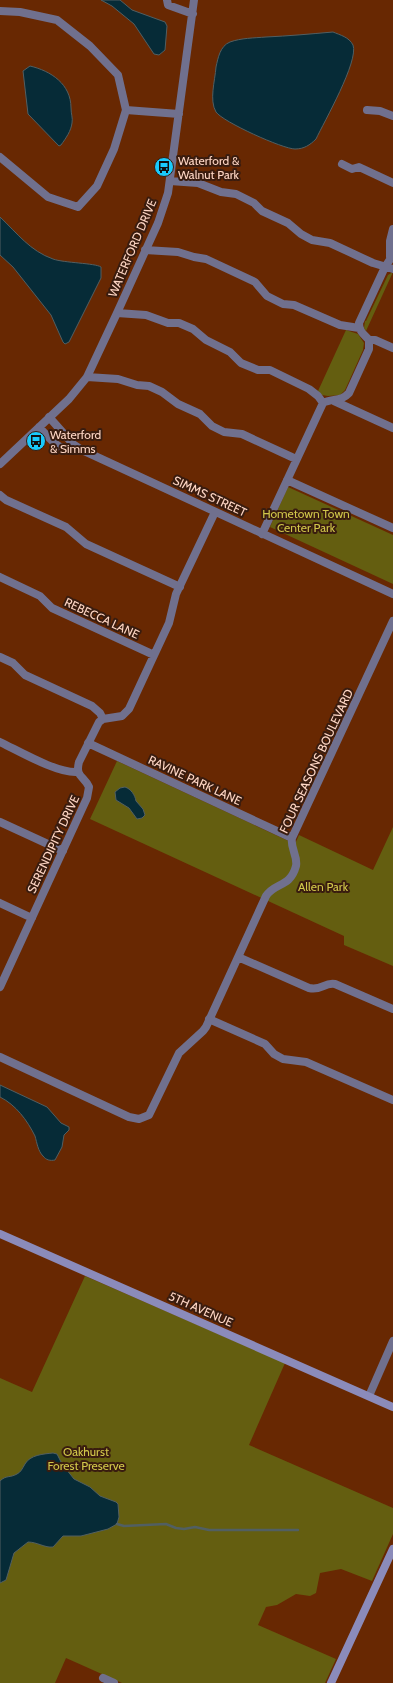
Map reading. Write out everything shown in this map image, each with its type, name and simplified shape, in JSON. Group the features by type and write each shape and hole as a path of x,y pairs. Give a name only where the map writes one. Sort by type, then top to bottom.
{"street":[{"path":"167,0 168,4 193,14"},
{"name":"WATERFORD DRIVE","path":"0,464 69,398 87,376 163,210 170,180 194,0"},
{"path":"0,11 20,12 57,20 90,46 118,75 126,110 114,149 97,186 78,206 48,197 0,157"},
{"path":"126,110 179,114"},
{"path":"367,110 380,111 393,116"},
{"path":"342,164 352,169 359,167 393,183"},
{"path":"170,180 198,183 222,192 236,194 254,203 262,211 288,222 301,234 312,240 330,243 373,263 389,268"},
{"path":"359,328 359,323 389,268 392,256 390,241 393,229"},
{"path":"145,250 178,252 194,257 206,258 254,282 267,296 283,304 300,307 340,325 359,328 369,340 369,349 349,393 340,400 332,400 323,403 262,534"},
{"path":"117,313 146,315 168,323 179,323 192,329 206,340 230,352 241,362 258,370 270,370 309,389 318,396 323,403"},
{"path":"369,340 375,340 393,348"},
{"path":"87,376 118,379 137,385 149,386 162,392 178,404 200,414 212,426 224,432 242,434 296,459"},
{"path":"332,400 393,428"},
{"name":"SIMMS STREET","path":"48,417 73,444 82,450 393,594"},
{"name":"SIMMS STREET","path":"39,427 60,448 68,450 82,450"},
{"path":"287,480 393,528"},
{"path":"0,495 6,500 66,527 86,544 180,587"},
{"path":"0,742 60,770 70,773 78,772 79,762 96,727 103,719 117,718 125,713 172,617 174,602 180,587 215,512"},
{"name":"REBECCA LANE","path":"0,577 40,596 52,608 154,655"},
{"name":"FOUR SEASONS BOULEVARD","path":"0,1057 129,1117 139,1119 145,1118 152,1111 179,1053 203,1031 269,892 283,885 291,878 297,860 292,838 393,621"},
{"path":"0,657 13,663 25,675 92,706 100,713 103,719"},
{"name":"RAVINE PARK LANE","path":"88,743 292,838"},
{"name":"SERENDIPITY DRIVE","path":"0,987 89,792 87,783 79,776 78,772"},
{"path":"0,822 63,851"},
{"path":"0,903 32,918"},
{"path":"238,957 308,988 318,989 326,984 335,984 393,1009"},
{"path":"209,1019 265,1044 274,1054 283,1059 306,1062 393,1100"},
{"name":"5TH AVENUE","path":"0,1234 393,1407"},
{"path":"369,1396 393,1341"},
{"path":"331,1683 393,1550"},
{"path":"103,1678 114,1683"}],"green space":[{"path":"393,272 366,331 364,328 365,321 388,275"},
{"path":"346,330 358,334 364,343 363,350 345,390 340,395 322,395 318,391"},
{"name":"Hometown Town Center Park","path":"288,487 393,535 393,584 270,527"},
{"name":"Allen Park","path":"117,761 295,844 299,835 373,870 393,827 393,966 344,945 344,936 90,819"},
{"name":"Oakhurst Forest Preserve","path":"85,1276 285,1363 249,1445 393,1508 393,1534 372,1581 341,1569 320,1573 316,1593 310,1596 296,1594 277,1605 266,1607 258,1625 336,1659 325,1683 122,1683 66,1658 55,1683 0,1683 0,1378 32,1392"}],"water":[{"path":"101,0 120,0 132,10 165,22 167,26 165,50 159,55 154,54 134,24 112,6"},
{"path":"333,32 349,40 353,45 351,64 333,106 316,139 309,145 295,149 279,145 241,128 216,112 213,102 213,90 216,67 220,53 224,46 230,42 248,38"},
{"path":"30,66 52,75 64,85 68,92 72,119 71,129 59,146 28,114 23,71"},
{"path":"0,217 24,241 45,256 58,260 101,267 101,278 69,342 65,344 63,342 51,315 13,267 0,255"},
{"path":"125,787 132,792 136,801 143,809 145,815 142,818 137,819 129,808 116,800 115,792 120,788"},
{"path":"0,1085 47,1107 61,1123 69,1127 69,1130 64,1135 62,1147 55,1160 47,1159 41,1154 35,1136 25,1119 11,1104 0,1097"},
{"path":"53,1453 57,1454 61,1462 66,1465 66,1469 74,1479 90,1487 100,1496 118,1504 119,1517 117,1524 108,1529 81,1536 63,1536 53,1547 28,1542 14,1553 6,1580 0,1583 0,1481 18,1473 27,1461 33,1457"}],"waterway":[{"path":"117,1524 124,1526 166,1524 176,1528 184,1529 195,1527 209,1530 298,1530"}],"place":[{"name":"Waterford & Walnut Park","path":"164,167"},
{"name":"Waterford & Simms","path":"36,441"}]}
